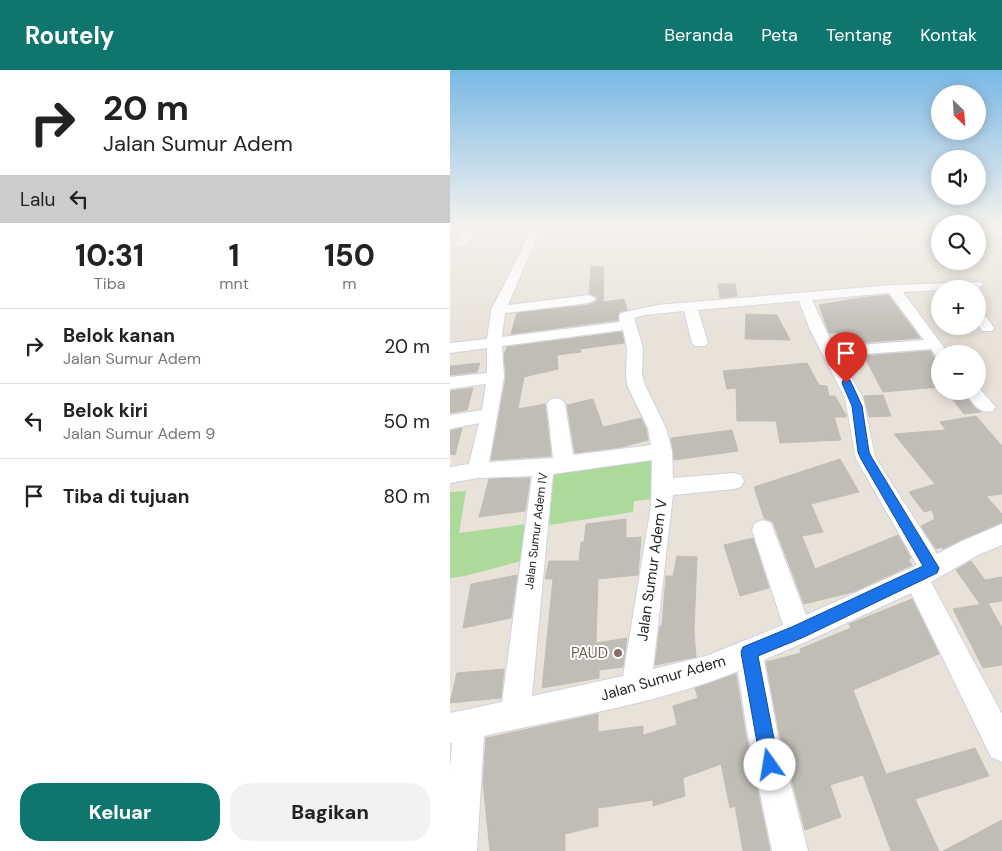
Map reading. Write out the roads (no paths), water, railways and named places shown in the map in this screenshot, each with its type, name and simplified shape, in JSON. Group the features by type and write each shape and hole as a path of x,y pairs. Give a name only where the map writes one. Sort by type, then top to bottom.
{"street":[{"path":"479,470 496,377 494,343 498,310 522,261"},
{"path":"450,348 630,325 626,316 632,313 690,306 893,289 931,288"},
{"path":"893,289 936,345"},
{"path":"804,297 817,330 857,406 863,452 866,459 924,573 1002,746"},
{"path":"498,310 588,299"},
{"path":"690,306 700,343"},
{"name":"Jalan Sumur Adem V","path":"630,325 635,348 634,375 636,385 657,428 662,451 662,488 636,688"},
{"path":"830,352 931,349"},
{"path":"450,383 496,377"},
{"path":"981,400 987,407"},
{"path":"450,475 479,470 554,466 556,404"},
{"path":"450,422 490,415"},
{"name":"Jalan Sumur Adem IV","path":"515,714 554,466 662,451"},
{"path":"662,488 734,481"},
{"path":"763,530 799,632"},
{"name":"Jalan Sumur Adem","path":"459,726 636,688 706,670 799,632 1002,534"},
{"path":"749,652 762,731 790,851"},
{"path":"459,726 462,831 459,851"}],"place":[{"name":"PAUD","path":"618,653"}]}
